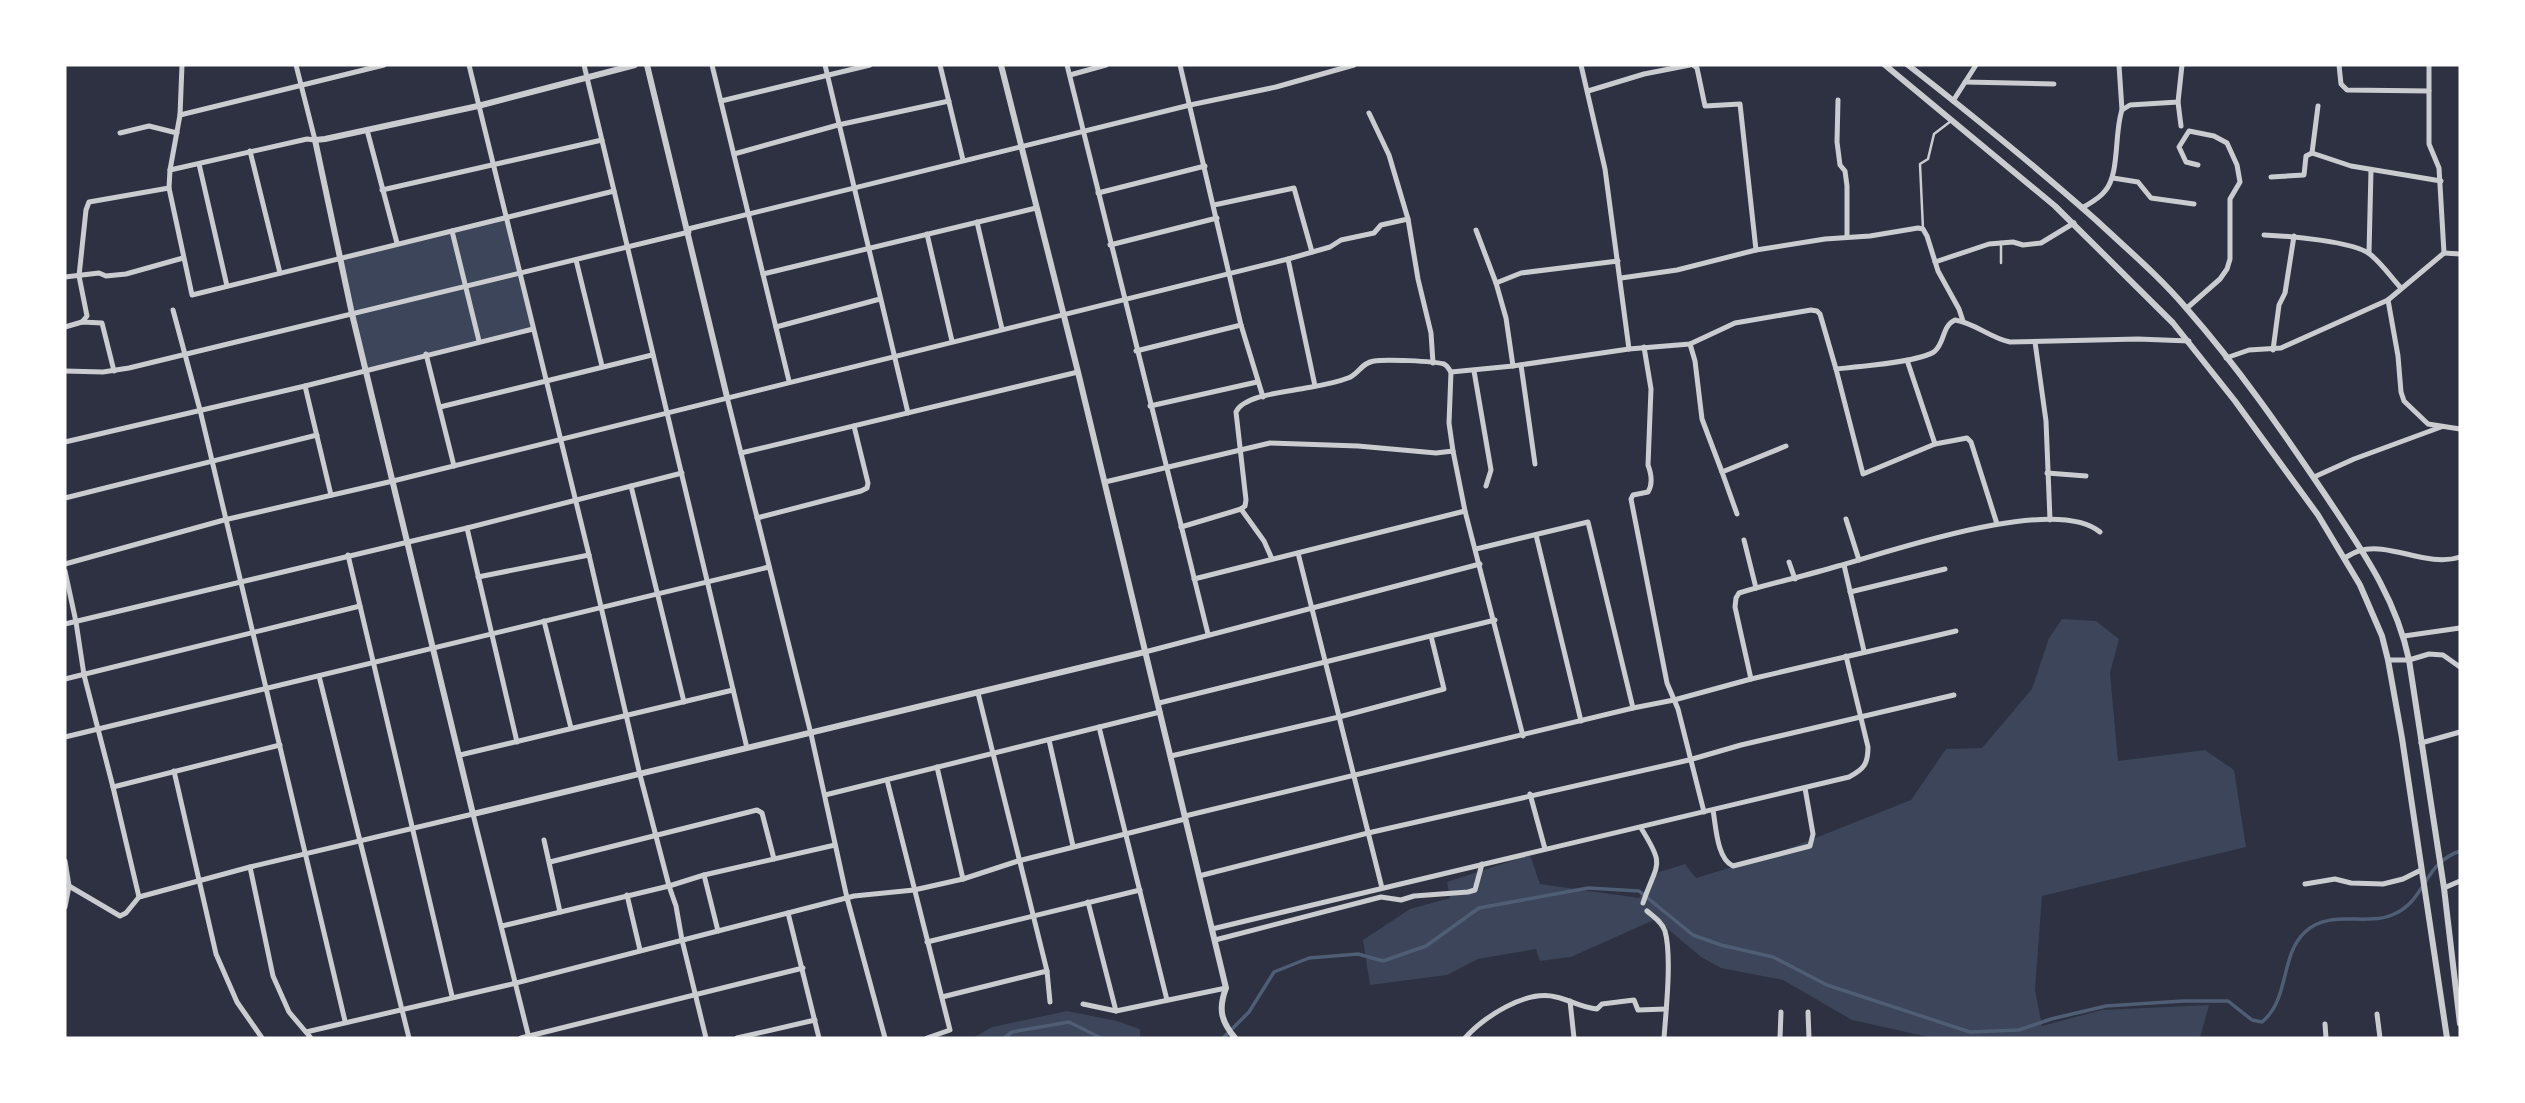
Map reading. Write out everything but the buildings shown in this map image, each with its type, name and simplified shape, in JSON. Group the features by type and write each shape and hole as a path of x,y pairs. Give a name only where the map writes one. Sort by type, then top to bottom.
{"street":[{"path":"182,65 180,116 169,188 192,295 614,191"},
{"path":"296,65 352,314 529,1037"},
{"path":"180,116 357,68 384,65"},
{"path":"469,65 706,1038"},
{"path":"584,65 747,748"},
{"path":"170,170 307,139 326,139 478,106 635,65"},
{"path":"647,65 811,734 847,898 885,1038"},
{"path":"712,65 789,381"},
{"path":"825,65 908,413"},
{"path":"721,101 870,65"},
{"path":"940,65 964,160"},
{"path":"1001,65 1159,703 1226,988 1220,1013 1234,1038"},
{"path":"1067,65 1208,635"},
{"path":"1070,75 1106,65"},
{"path":"1180,65 1241,325 1263,397"},
{"path":"65,371 114,371 576,260 854,187 1190,105 1276,87 1354,65"},
{"path":"1581,65 1605,169 1629,349"},
{"path":"1588,90 1657,68 1692,65 1697,68 1705,106 1741,104 1756,250"},
{"path":"1885,65 2074,223 2189,341 2311,505 2360,585 2382,636 2388,660 2446,1038"},
{"path":"1908,65 2006,142 2082,208 2141,260 2187,308 2314,477 2362,550 2390,599 2404,636 2409,660 2444,888 2460,1024"},
{"path":"1953,101 1976,65"},
{"path":"2082,208 2107,190 2113,177 2117,124 2122,110 2119,65"},
{"path":"2181,125 2178,102 2182,65"},
{"path":"2339,65 2341,84 2350,91 2429,91"},
{"path":"2430,65 2429,144 2439,164 2444,253"},
{"path":"1965,82 2054,84"},
{"path":"1839,100 1837,142 1840,166 1845,171 1847,186 1847,236"},
{"path":"734,154 838,125 949,101"},
{"path":"2122,110 2130,105 2178,102"},
{"path":"2312,153 2318,106"},
{"path":"1369,113 1389,155 1408,219 1431,333 1433,363"},
{"path":"120,133 149,126 177,134"},
{"path":"367,130 397,243"},
{"path":"2187,308 2220,279 2227,269 2230,258 2230,199 2240,182 2237,165 2227,143 2214,136 2189,131 2179,147 2186,162 2198,166"},
{"path":"382,190 602,140"},
{"path":"250,151 280,273"},
{"path":"2271,177 2304,175 2306,156 2312,153 2351,166 2441,181"},
{"path":"199,164 227,286"},
{"path":"1098,193 1205,166"},
{"path":"2369,253 2371,170"},
{"path":"2113,177 2138,182 2151,198 2194,204"},
{"path":"82,323 87,316 79,275 89,202 169,188"},
{"path":"1214,205 1294,188 1312,252"},
{"path":"763,274 1036,208"},
{"path":"1110,245 1217,218"},
{"path":"65,564 224,520 393,481 1288,259 1330,247 1341,240 1374,233 1381,225 1408,219"},
{"path":"2081,230 2094,219"},
{"path":"977,222 1002,329"},
{"path":"1935,262 2001,242 2023,245 2041,243 2074,223"},
{"path":"1476,229 1506,318 1513,366"},
{"path":"1621,278 1702,265 1756,250 1847,236 1870,236 1894,230 1923,229 1944,284 1963,321"},
{"path":"452,231 479,341"},
{"path":"927,234 952,341"},
{"path":"2264,235 2321,240 2369,253 2400,288"},
{"path":"2273,349 2279,305 2286,293 2294,236"},
{"path":"2226,358 2249,350 2273,349 2297,341 2388,300 2444,253 2460,254"},
{"path":"65,277 99,272 106,276 126,274 183,258"},
{"path":"1288,259 1315,386"},
{"path":"576,260 602,366"},
{"path":"1496,283 1521,273 1618,261"},
{"path":"776,327 880,299"},
{"path":"2388,300 2401,392 2410,408 2428,424 2460,429"},
{"path":"173,310 200,410 345,1021"},
{"path":"1451,372 1644,347 1690,344 1735,323 1818,311 1863,474 1935,444 1964,437 1969,439 1997,524"},
{"path":"1836,369 1923,357 1937,350 1947,326 1955,320 1963,321 2001,341 2189,341"},
{"path":"65,327 82,323 102,323 114,371"},
{"path":"1136,351 1241,325"},
{"path":"65,442 533,329"},
{"path":"2035,342 2046,421 2050,520"},
{"path":"1690,344 1695,361 1702,419 1737,514"},
{"path":"1644,347 1651,389 1648,465 1651,475 1650,491 1633,495 1631,499 1667,683 1687,742 1689,760 1704,812"},
{"path":"426,354 454,466"},
{"path":"440,407 652,355"},
{"path":"1181,527 1241,509 1246,500 1236,412 1239,407 1263,397 1351,377 1361,365 1372,361 1391,359 1444,365 1451,372 1449,423 1465,511 1523,736"},
{"path":"1906,360 1935,444"},
{"path":"1521,365 1535,464"},
{"path":"1474,371 1491,470 1486,486"},
{"path":"741,453 1078,372"},
{"path":"1150,406 1257,382"},
{"path":"304,386 331,495"},
{"path":"757,518 867,488 854,426"},
{"path":"2314,477 2441,427"},
{"path":"65,498 317,435"},
{"path":"1105,482 1270,443 1358,446 1436,453 1453,451"},
{"path":"1722,472 1786,446"},
{"path":"65,624 467,528 682,473"},
{"path":"2047,473 2086,476"},
{"path":"632,486 684,702"},
{"path":"1241,509 1264,541 1272,559"},
{"path":"1194,579 1465,511"},
{"path":"1846,519 1859,560"},
{"path":"1751,679 1735,607 1739,593 1997,524 2050,520 2085,523 2100,532"},
{"path":"1476,549 1588,522 1633,708"},
{"path":"467,528 517,742"},
{"path":"1536,535 1581,721"},
{"path":"1744,540 1756,588"},
{"path":"2344,558 2362,550 2391,551 2438,560 2460,557"},
{"path":"1298,553 1382,888"},
{"path":"348,555 452,996"},
{"path":"478,577 589,555"},
{"path":"1789,562 1795,579"},
{"path":"69,882 118,915 126,913 137,900 250,867 1145,652 1480,564"},
{"path":"1844,565 1864,651"},
{"path":"65,737 769,567"},
{"path":"1850,592 1945,569"},
{"path":"65,571 84,675 114,787 137,900"},
{"path":"65,679 360,606"},
{"path":"1159,703 1495,620"},
{"path":"544,621 571,728"},
{"path":"2404,636 2460,628"},
{"path":"306,1032 847,898 914,890 963,879 1125,832 1633,708 1674,701 1864,651 1956,631"},
{"path":"1171,756 1339,717 1444,689 1431,636"},
{"path":"2388,660 2409,660 2429,654 2442,655 2460,667"},
{"path":"1212,929 1849,777 1863,769 1868,761 1868,747 1846,656"},
{"path":"319,676 409,1038"},
{"path":"460,755 733,690"},
{"path":"978,693 1047,971 1050,1002"},
{"path":"1199,876 1530,794 1689,760 1954,695"},
{"path":"825,795 1160,712"},
{"path":"1100,727 1167,1000"},
{"path":"2421,743 2460,732"},
{"path":"1049,740 1073,846"},
{"path":"114,787 280,746"},
{"path":"937,767 963,879"},
{"path":"174,771 216,954 237,1002 262,1038"},
{"path":"887,780 950,1030 927,1038"},
{"path":"1713,810 1723,856 1727,863 1733,866 1810,846 1813,834 1805,788"},
{"path":"1530,794 1545,849"},
{"path":"550,862 757,810 762,813 774,859"},
{"path":"1641,828 1657,853 1658,860 1657,870 1643,903"},
{"path":"544,840 560,912"},
{"path":"502,926 835,845"},
{"path":"65,863 69,882 65,907"},
{"path":"1214,940 1381,897 1401,900 1414,896 1458,894 1475,890 1482,864"},
{"path":"250,867 273,976 289,1012 312,1038"},
{"path":"2305,884 2335,879 2351,883 2382,884 2421,872"},
{"path":"704,875 718,930"},
{"path":"2444,888 2460,881"},
{"path":"928,942 1140,890"},
{"path":"627,895 640,950"},
{"path":"1088,902 1116,1011"},
{"path":"1647,911 1661,923 1666,933 1664,1038"},
{"path":"788,913 819,1038"},
{"path":"521,1038 803,968"},
{"path":"942,997 1047,971"},
{"path":"1083,1004 1116,1011 1226,988"},
{"path":"1465,1038 1483,1020 1500,1009 1516,1003 1555,996 1597,1009 1602,1004 1634,1000 1638,1010 1666,1009"},
{"path":"1570,1001 1574,1038"},
{"path":"1780,1038 1781,1012"},
{"path":"1808,1012 1809,1038"},
{"path":"2377,1014 2380,1038"},
{"path":"737,1038 815,1020"},
{"path":"2325,1024 2326,1038"}],"lane":[{"path":"1923,229 1920,164 1928,159 1934,134 1952,120"},
{"path":"2001,242 2001,263"}],"shaded area":[{"path":"506,217 533,329 366,370 340,259"},
{"path":"2062,619 2096,621 2119,639 2110,673 2118,761 2205,750 2234,770 2246,847 2042,896 2035,990 2042,1026 2102,1010 2209,1005 2200,1038 1933,1038 1852,1020 1783,980 1721,968 1701,957 1656,919 1571,957 1540,961 1536,949 1478,959 1447,975 1370,985 1363,940 1410,909 1450,898 1447,882 1530,855 1540,884 1639,898 1659,872 1685,864 1696,878 1772,855 1911,800 1946,749 1982,748 2032,689 2049,638"},
{"path":"1067,1011 1117,1021 1140,1029 1140,1038 973,1038 992,1027"}],"waterway":[{"path":"1223,1038 1249,1012 1274,972 1309,958 1358,954 1383,961 1426,946 1479,908 1588,888 1639,891 1693,935 1721,945 1773,957 1827,985 1970,1032 2019,1030 2106,1006 2183,1001 2228,1001 2252,1020 2262,1022 2277,1001 2292,953 2305,932 2325,921 2392,915 2412,901 2438,865 2460,851"},
{"path":"1004,1038 1012,1032 1069,1022 1101,1038"}]}
